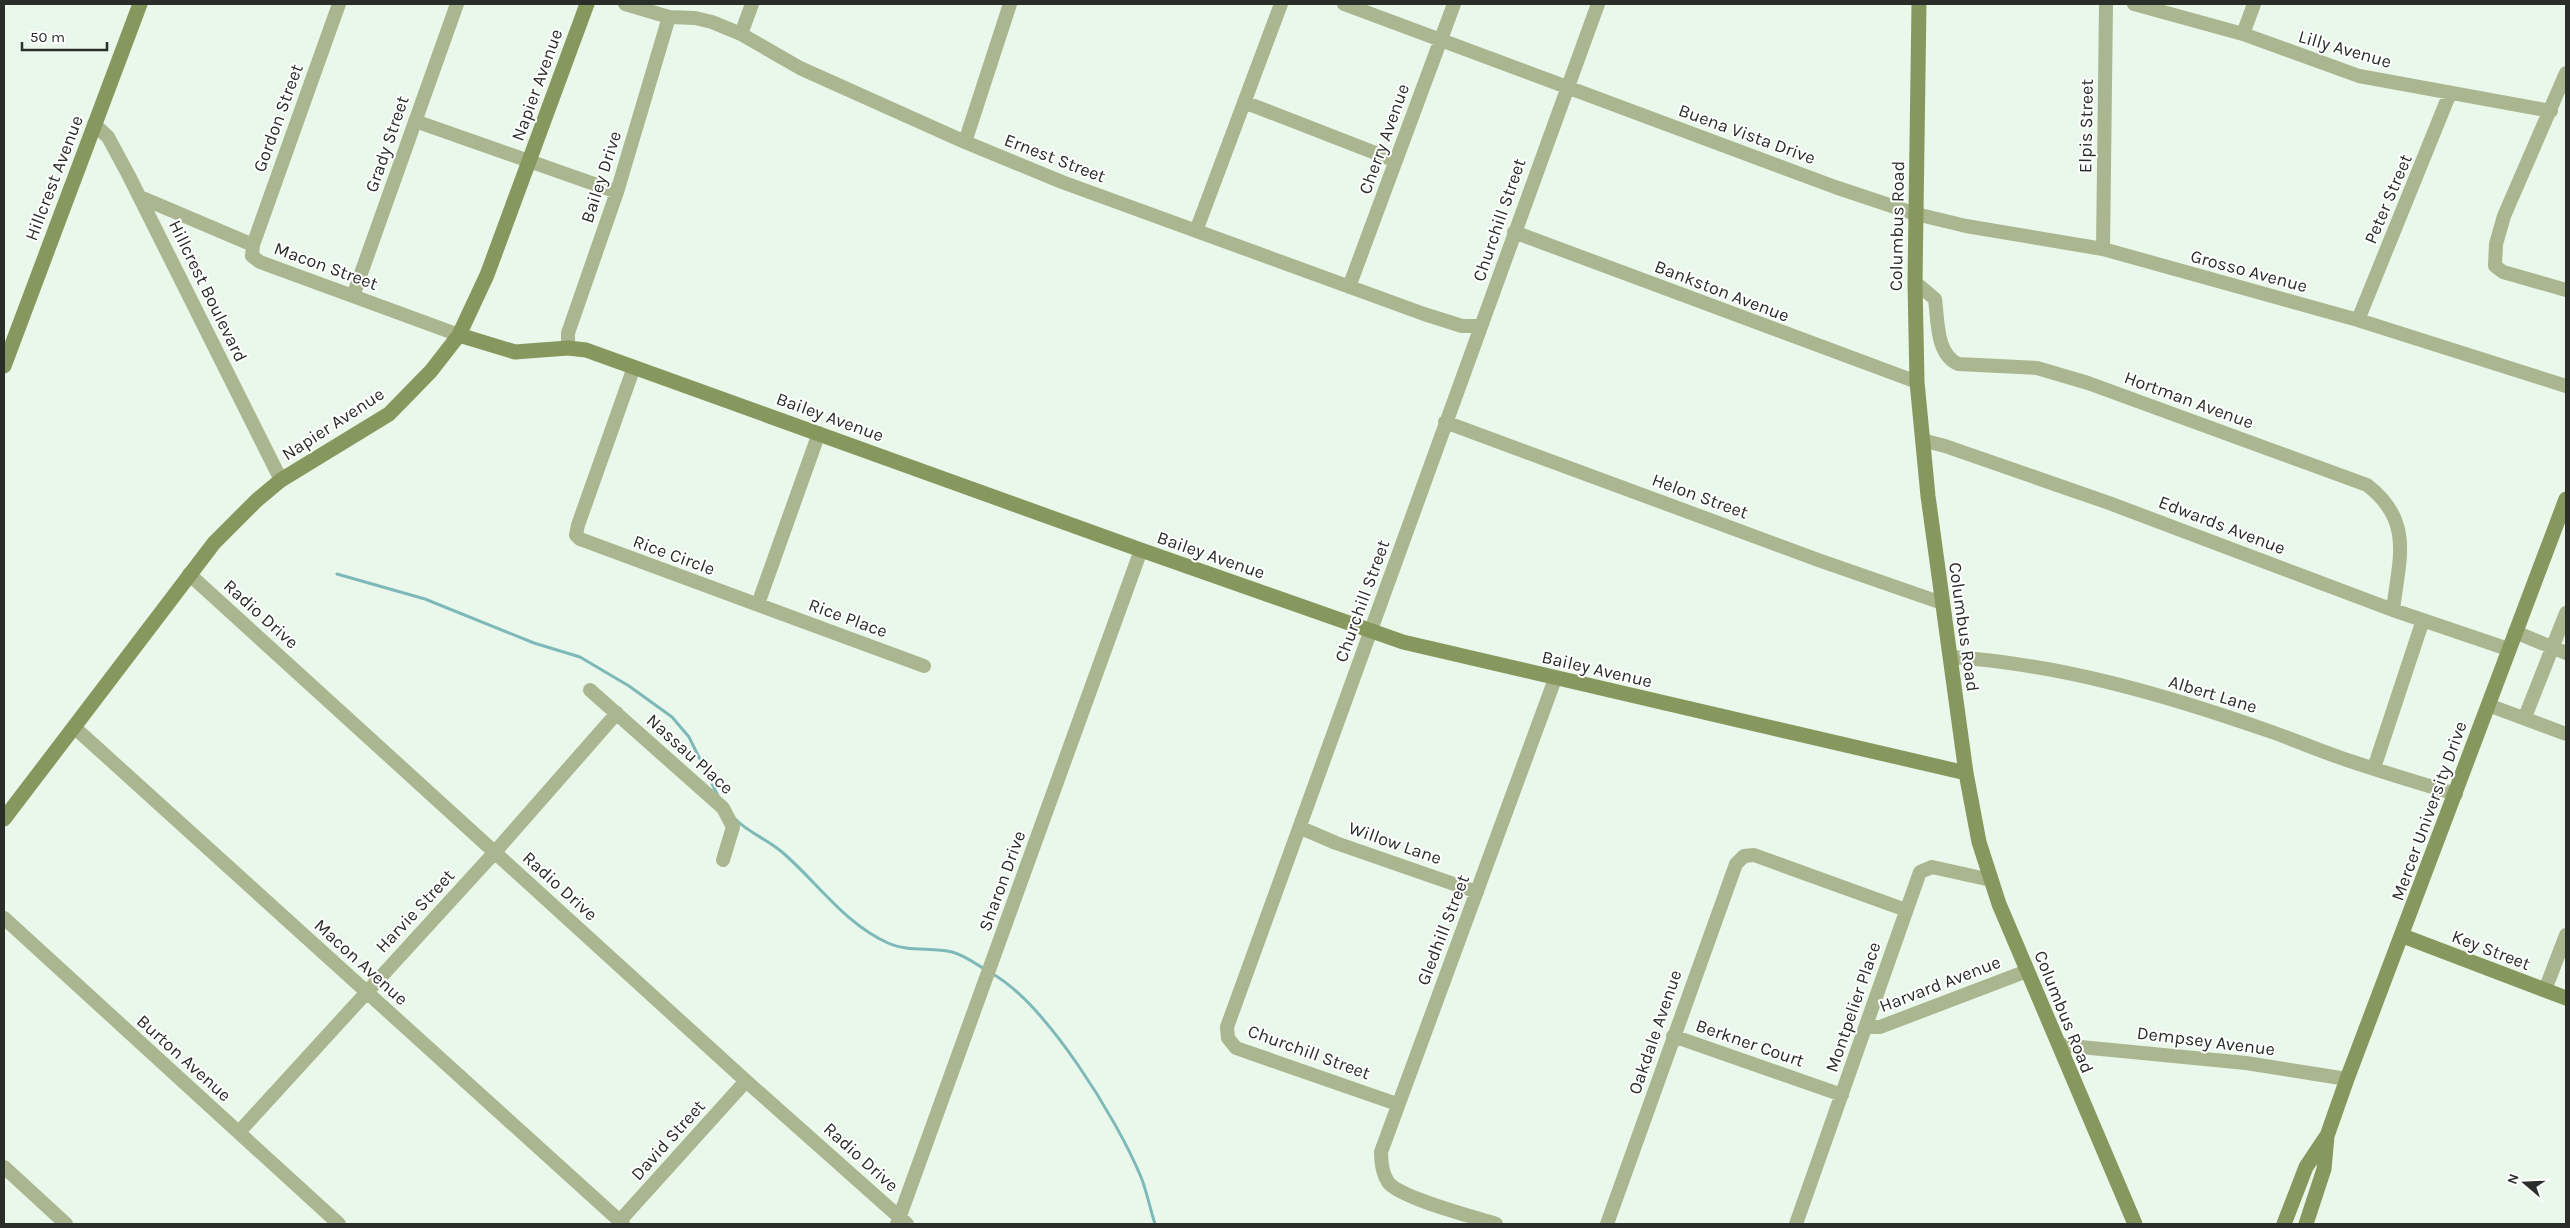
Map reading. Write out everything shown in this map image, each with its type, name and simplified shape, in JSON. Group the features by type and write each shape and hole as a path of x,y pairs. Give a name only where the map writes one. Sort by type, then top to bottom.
{"street":[{"name":"Hillcrest Avenue","path":"4,366 140,4"},
{"name":"Gordon Street","path":"253,245 339,4"},
{"name":"Grady Street","path":"353,296 456,4"},
{"name":"Napier Avenue","path":"6,811 74,727 214,543 280,480 389,414 431,371 459,335 488,275 587,4"},
{"name":"Ernest Street","path":"625,4 669,17 695,18 741,34 800,68 965,142 1062,182 1349,287 1462,326 1481,326"},
{"path":"741,34 752,4"},
{"path":"965,142 1010,4"},
{"path":"1196,231 1281,4"},
{"name":"Buena Vista Drive","path":"1344,4 1835,187 1916,214"},
{"name":"Cherry Avenue","path":"1349,287 1454,4"},
{"name":"Churchill Street","path":"1398,1104 1236,1048 1228,1038 1227,1027 1301,828 1566,87 1598,4"},
{"name":"Columbus Road","path":"1919,4 1915,282 1917,382 1922,440 1942,602 1966,773 1979,842 1991,880 2027,970 2060,1045 2069,1072 2134,1224"},
{"name":"Elpis Street","path":"2103,249 2106,4"},
{"name":"Lilly Avenue","path":"2134,4 2243,34 2320,64 2359,76 2551,111"},
{"path":"2243,34 2254,4"},
{"name":"Bailey Drive","path":"568,348 568,333 617,192 669,17"},
{"path":"2566,73 2500,227 2494,258 2495,266 2502,272 2566,290"},
{"name":"Peter Street","path":"2358,320 2450,92"},
{"path":"1244,102 1396,161"},
{"path":"415,121 617,192"},
{"name":"Hillcrest Boulevard","path":"94,124 108,138 140,197 280,480"},
{"name":"Macon Street","path":"140,197 253,245 252,256 260,262 459,335"},
{"name":"Grosso Avenue","path":"1916,214 1966,226 2103,249 2358,320 2566,386"},
{"name":"Bankston Avenue","path":"1514,232 1917,382"},
{"name":"Hortman Avenue","path":"1915,282 1934,299 1943,352 1949,360 1958,364 2013,365 2054,373 2367,485 2388,504 2398,525 2400,545 2394,610"},
{"name":"Bailey Avenue","path":"459,335 515,352 568,348 586,350 1141,550 1403,642 1555,679 1966,773"},
{"name":"Rice Circle","path":"634,367 576,535 580,539 597,546 758,604"},
{"name":"Helon Street","path":"1445,422 1821,562 1942,602"},
{"path":"758,604 819,433"},
{"name":"Edwards Avenue","path":"1922,440 2109,503 2394,610 2508,649"},
{"name":"Mercer University Drive","path":"2306,1224 2324,1169 2327,1136 2347,1079 2403,936 2508,649 2566,499"},
{"name":"Sharon Drive","path":"901,1222 1141,550"},
{"name":"Radio Drive","path":"189,574 901,1222"},
{"name":"Rice Place","path":"758,604 924,666"},
{"path":"2525,717 2566,613"},
{"path":"2374,768 2422,620"},
{"path":"2515,632 2566,653"},
{"name":"Albert Lane","path":"1951,657 1988,660 2072,673 2171,700 2456,794"},
{"name":"Gledhill Street","path":"1475,1221 1399,1190 1389,1183 1381,1162 1386,1137 1555,679"},
{"name":"Nassau Place","path":"590,690 723,808 733,827 723,860"},
{"path":"2488,705 2525,717 2566,734"},
{"name":"Harvie Street","path":"239,1132 495,852 617,714"},
{"name":"Macon Avenue","path":"74,727 620,1223"},
{"name":"Willow Lane","path":"1301,828 1336,843 1477,892"},
{"name":"Oakdale Avenue","path":"1607,1224 1734,868 1744,856 1754,855 1906,910"},
{"name":"Montpelier Place","path":"1796,1224 1918,877 1927,868 1991,880"},
{"name":"Burton Avenue","path":"4,918 339,1224"},
{"path":"2545,990 2566,935"},
{"name":"Key Street","path":"2403,936 2566,998"},
{"name":"Harvard Avenue","path":"1866,1027 1880,1027 2027,970"},
{"name":"Berkner Court","path":"1673,1036 1842,1095"},
{"name":"Dempsey Avenue","path":"2060,1045 2246,1063 2347,1079"},
{"name":"David Street","path":"620,1223 746,1081"},
{"name":"Mercer University Drive","path":"2284,1224 2306,1167 2327,1136"},
{"path":"4,1167 66,1224"},
{"path":"1475,1221 1496,1224"}],"waterway":[{"path":"337,574 425,599 534,643 580,657 629,686 672,717 689,737 718,796"},
{"path":"735,819 782,852 845,914 873,935 888,943 904,948 956,953 986,970"},
{"path":"991,973 1012,988 1034,1009 1078,1065 1130,1153 1141,1177 1155,1224"}]}
